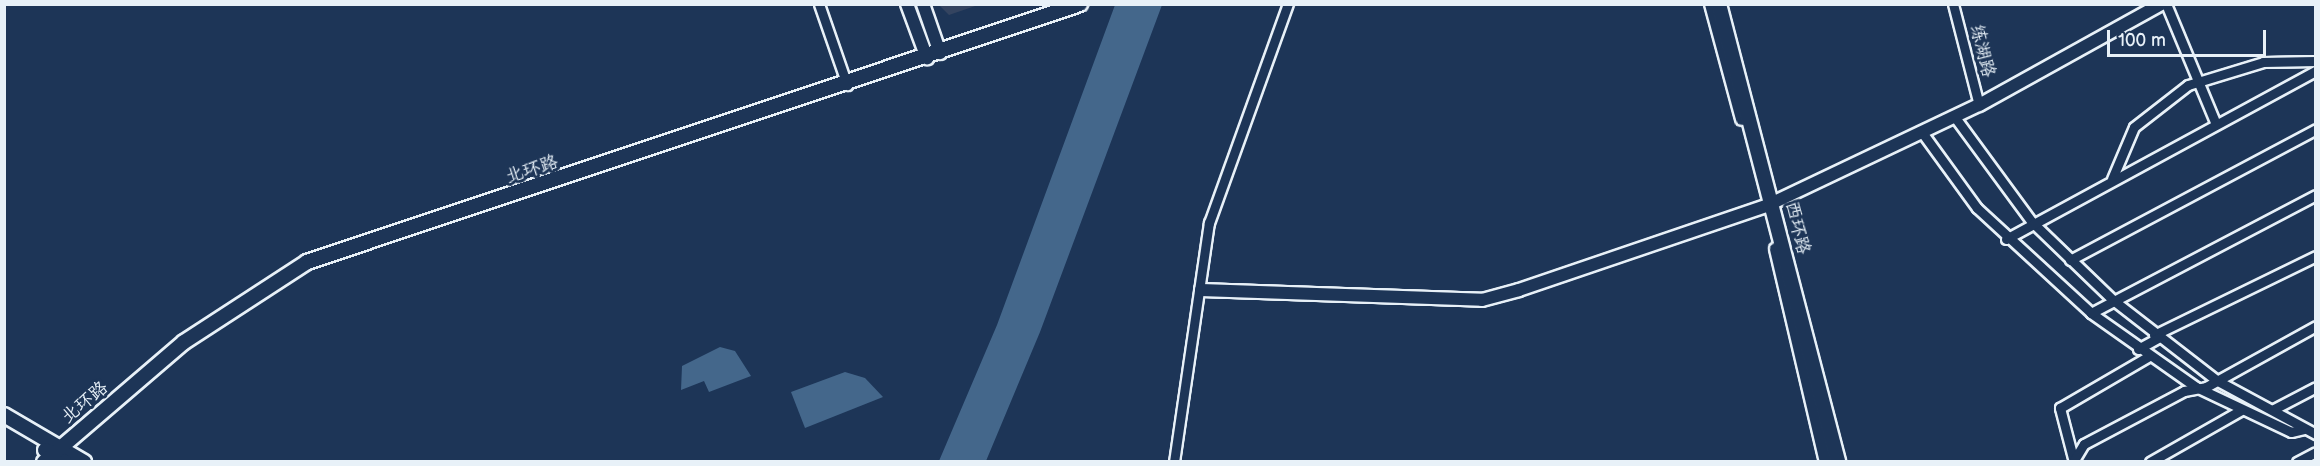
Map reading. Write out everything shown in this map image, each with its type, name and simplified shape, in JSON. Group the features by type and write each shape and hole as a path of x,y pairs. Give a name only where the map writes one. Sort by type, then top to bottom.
{"main road":[{"name":"西环路","path":"1719,4 1769,204 1838,462"},
{"name":"北环路","path":"52,454 184,342 307,262 847,86 1072,6"},
{"path":"4,415 52,454 84,462"},
{"path":"4,426 65,462"}],"street":[{"path":"819,4 847,86"},
{"path":"907,4 933,56"},
{"path":"923,4 933,56"},
{"path":"1174,462 1209,223 1288,4"},
{"name":"西环路","path":"1711,4 1769,204 1826,462"},
{"name":"练湖路","path":"1953,4 1979,105"},
{"path":"1200,290 1482,300 1769,204 1979,105 2161,4"},
{"path":"2166,4 2196,81 2216,124"},
{"path":"2112,179 2134,127 2196,81 2263,62 2316,61"},
{"path":"2006,239 2032,222 2316,71"},
{"path":"1954,116 2032,222 2113,300 2156,337 2216,380 2274,409 2304,429 2316,434"},
{"path":"2070,260 2316,129"},
{"path":"1921,131 1971,202 2006,239 2091,313 2138,349 2196,387 2291,432 2304,429"},
{"path":"2091,313 2316,195"},
{"path":"2138,349 2156,337 2316,256"},
{"path":"2073,460 2084,444 2196,387 2216,380 2316,326"},
{"path":"2073,460 2060,408 2149,356"},
{"path":"2274,409 2316,387"},
{"path":"2150,462 2241,410"},
{"path":"2297,462 2316,452"}],"shaded area":[{"path":"939,5 978,5 949,15"},
{"path":"1115,5 1162,5 1040,332 986,461 939,461 997,325"},
{"path":"720,347 735,351 751,376 709,392 704,381 681,390 682,366"},
{"path":"845,372 865,378 883,397 805,428 791,392"}]}
